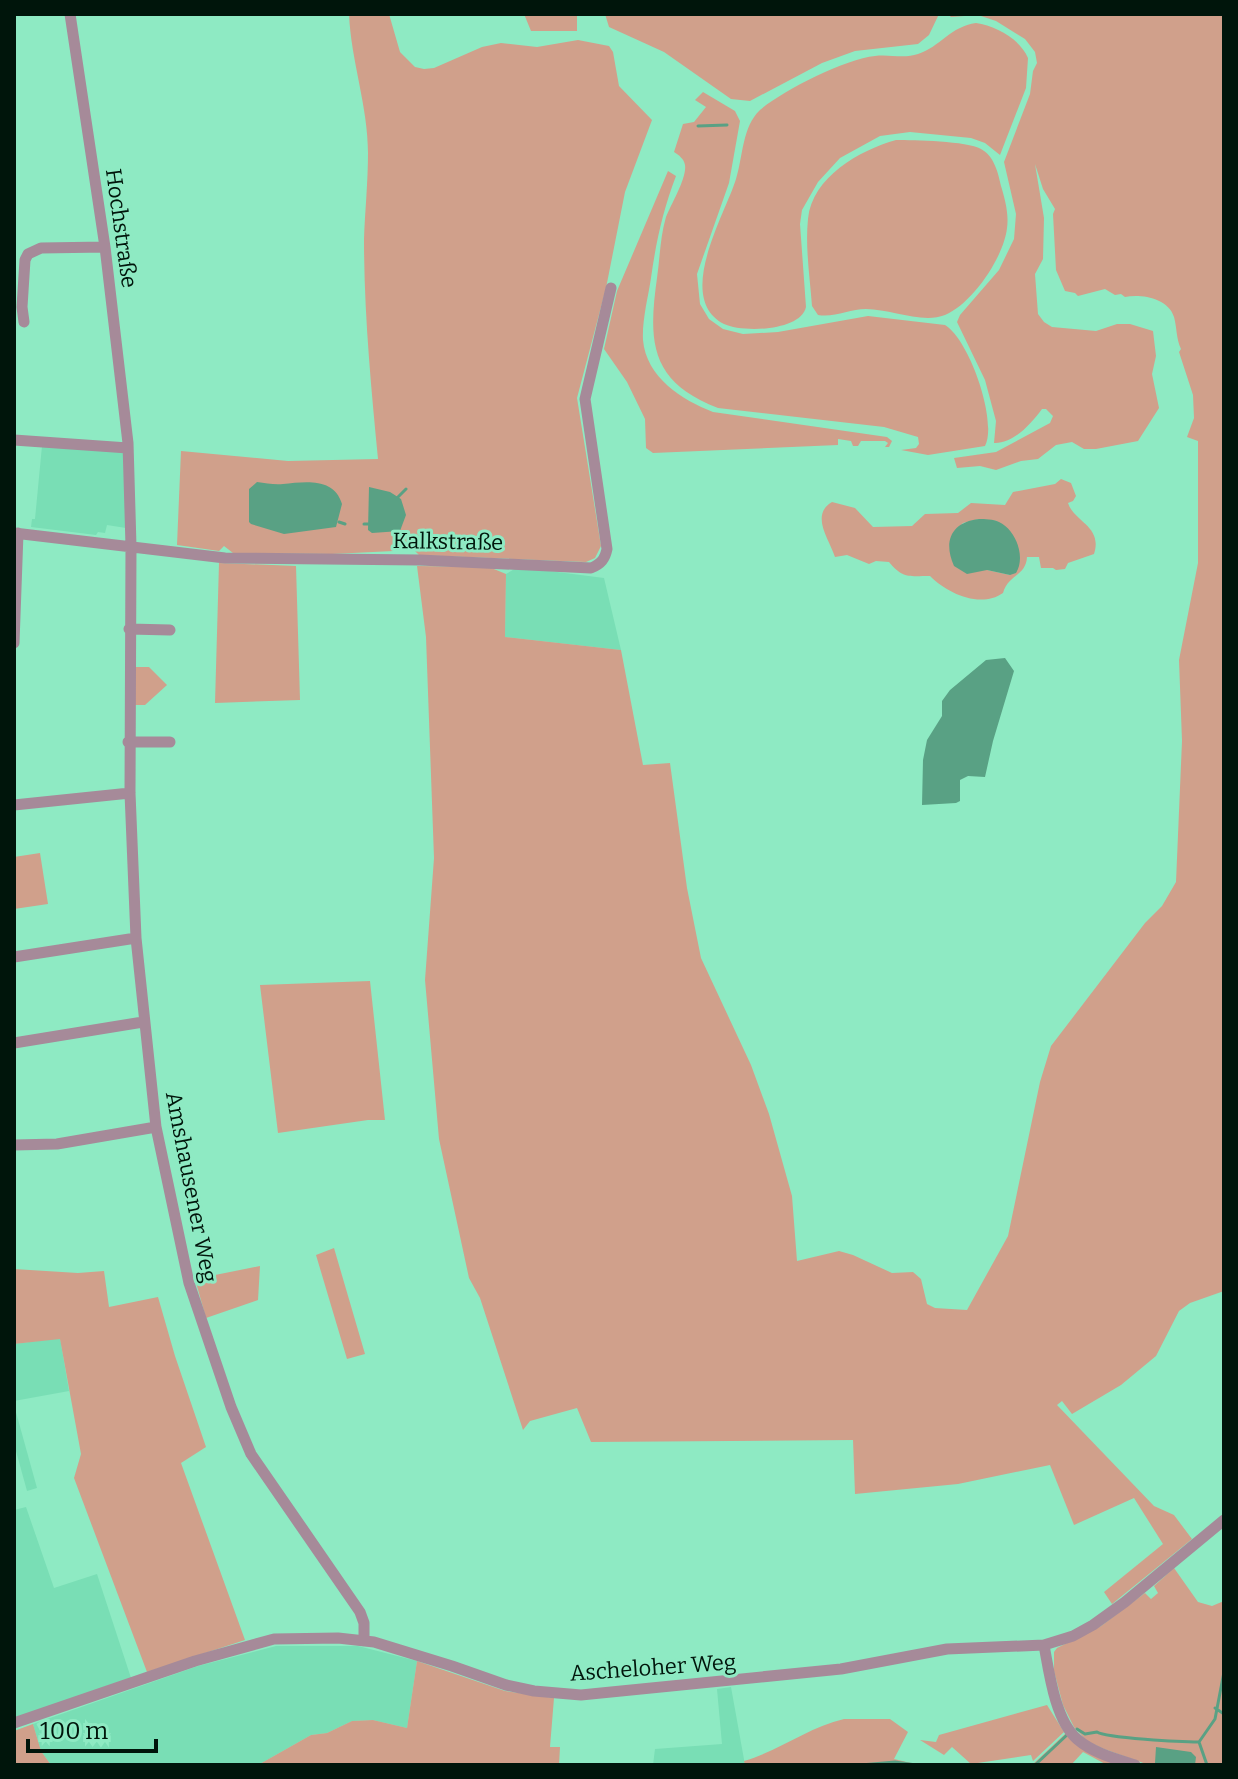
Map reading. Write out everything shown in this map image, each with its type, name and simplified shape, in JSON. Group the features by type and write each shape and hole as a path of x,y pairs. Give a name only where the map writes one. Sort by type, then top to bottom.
{"street":[{"name":"Hochstraße","path":"70,14 105,247 128,448 131,546 129,629"},
{"path":"24,322 22,307 28,254 41,248 105,247"},
{"name":"Kalkstraße","path":"16,533 225,558 434,560 597,566 607,549 585,399 611,288"},
{"path":"14,440 128,448"},
{"path":"14,643 16,533"},
{"path":"129,629 170,630"},
{"name":"Amshausener Weg","path":"129,629 128,742 136,938 156,1127 181,1254 225,1391 251,1454 360,1612 364,1623 364,1641"},
{"path":"128,742 170,742"},
{"path":"14,805 130,793"},
{"path":"14,957 136,938"},
{"path":"14,1043 143,1022"},
{"path":"14,1145 57,1144 156,1127"},
{"name":"Ascheloher Weg","path":"14,1723 195,1661 274,1639 364,1641 406,1650 506,1685 581,1695 841,1669 947,1649 1044,1645 1073,1636 1093,1625 1224,1520"},
{"path":"1044,1645 1052,1688 1070,1730 1077,1739 1101,1753 1135,1765"}],"shaded area":[{"path":"349,14 389,14 400,52 415,67 424,69 501,43 537,47 578,40 609,46 613,52 619,86 652,120 625,192 606,288 577,398 601,546 595,558 586,562 419,555 414,550 332,554 233,553 224,546 219,551 177,545 181,451 288,461 378,459 365,294 367,135"},
{"path":"524,14 577,14 577,31 531,31"},
{"path":"605,14 939,14 929,35 918,44 855,51 822,63 750,101 731,99 664,52 609,27"},
{"path":"948,14 1224,14 1224,1291 1190,1303 1179,1311 1156,1356 1121,1385 1072,1414 1062,1401 1057,1405 1154,1506 1174,1515 1192,1539 1112,1604 1104,1592 1163,1544 1134,1498 1074,1525 1050,1465 958,1484 855,1494 853,1440 591,1442 577,1408 530,1421 523,1430 480,1298 469,1278 439,1139 425,980 434,858 426,637 417,566 489,567 506,574 505,637 621,650 643,765 670,763 687,888 701,958 751,1065 769,1114 792,1196 797,1261 839,1251 892,1273 913,1272 921,1279 927,1304 935,1308 967,1310 1008,1236 1040,1082 1051,1046 1145,923 1162,906 1176,882 1182,741 1179,660 1198,563 1198,441 1187,437 1194,418 1193,395 1179,352 1181,349 1174,317 1166,305 1146,297 1125,297 1105,289 1078,296 1065,291 1056,270 1055,209 1043,189 1035,164 1044,218 1043,259 1035,274 1038,314 1052,327 1096,331 1117,324 1130,324 1153,331 1156,356 1152,374 1159,408 1138,441 1096,449 1084,449 1072,442 1056,445 1038,459 996,470 980,466 957,468 954,458 996,452 1050,423 1053,416 1042,409 1015,437 994,443 996,421 985,380 957,322 999,270 1014,239 1016,214 1004,162 1030,94 1037,63 1035,52 1025,39 996,21 978,15 951,17"},
{"path":"976,23 1006,34 1028,58 1026,88 1000,155 985,143 971,138 910,132 880,136 840,158 818,182 802,210 800,224 806,307 802,315 783,325 744,329 724,324 710,312 703,295 707,255 736,179 746,134 760,110 831,69 862,58 918,54 959,28"},
{"path":"703,92 735,111 740,121 729,183 697,274 700,304 709,319 723,329 743,334 778,332 868,316 945,325 963,346 979,381 988,419 985,446 928,455 901,450 916,448 918,437 884,427 718,408 695,398 666,372 654,340 653,322 661,240 666,217 685,170 684,161 674,152 683,124 694,122 706,107 695,100"},
{"path":"896,140 964,144 981,149 989,156 997,170 1007,212 1005,240 1000,252 976,290 945,315 926,318 866,309 818,315 812,306 807,251 811,204 828,178 853,158"},
{"path":"668,171 676,176 658,239 643,332 646,353 658,376 678,394 713,412 887,437 892,441 889,447 885,447 888,443 885,441 861,441 858,446 853,446 851,441 838,439 838,445 653,453 646,448 645,419 627,382 604,349 617,291"},
{"path":"42,446 125,450 126,528 107,525 105,533 98,532 96,535 31,527 32,519 35,519"},
{"path":"1061,479 1071,483 1076,496 1068,503 1095,537 1094,554 1068,563 1065,569 1056,570 1041,568 1039,557 1027,557 1024,568 1009,582 1003,593 994,598 964,597 930,576 903,574 889,562 869,564 847,555 835,557 823,528 822,514 832,502 855,508 873,527 912,526 925,514 958,513 971,503 1005,505 1013,492 1055,484","holes":["979,519 997,521 1010,575 987,570 953,534 963,523"]},
{"path":"257,482 326,485 338,495 342,504 336,527 284,534 251,524 249,489"},
{"path":"369,487 390,492 401,499 406,515 400,531 372,533 368,530"},
{"path":"979,519 997,521 1010,531 1018,544 1020,559 1016,573 1010,575 987,570 967,574 954,566 949,549 952,535 962,524"},
{"path":"219,563 296,566 300,700 215,703"},
{"path":"518,567 604,578 621,650 505,637 506,574"},
{"path":"1005,658 1014,671 985,777 968,776 960,780 960,801 956,803 922,805 923,760 927,740 942,716 942,701 950,690 986,660"},
{"path":"134,667 149,667 167,685 145,705 134,705"},
{"path":"40,853 48,904 14,909 14,857"},
{"path":"370,981 385,1120 278,1133 260,985"},
{"path":"334,1248 365,1354 347,1359 316,1255"},
{"path":"260,1266 258,1300 206,1318 195,1279"},
{"path":"14,1269 78,1273 104,1271 109,1307 158,1297 206,1447 181,1463 245,1640 147,1672 74,1478 81,1454 60,1339 14,1344"},
{"path":"60,1338 69,1391 14,1401 14,1344"},
{"path":"14,1405 37,1488 27,1491 14,1451"},
{"path":"26,1507 54,1588 97,1574 131,1678 14,1718 14,1510"},
{"path":"1174,1568 1198,1602 1212,1606 1224,1601 1224,1765 1149,1765 1087,1741 1074,1727 1063,1705 1054,1671 1054,1652 1057,1648 1101,1626 1145,1593 1151,1599 1158,1593 1154,1586"},
{"path":"276,1646 358,1646 417,1661 407,1728 373,1720 352,1721 327,1733 311,1735 258,1765 51,1765 41,1751 33,1724 198,1666"},
{"path":"417,1661 505,1691 554,1698 550,1747 560,1747 559,1765 258,1765 311,1735 327,1733 352,1721 373,1720 407,1728"},
{"path":"731,1687 745,1765 653,1765 655,1749 722,1744 717,1689"},
{"path":"1047,1705 1064,1732 1033,1761 1031,1755 971,1764 952,1747 944,1755 920,1740 936,1742 939,1735"},
{"path":"844,1719 890,1719 908,1732 894,1759 919,1765 745,1765 744,1761"},
{"path":"33,1724 41,1751 51,1765 14,1765 14,1731"},
{"path":"1066,1733 1122,1765 1107,1765 1083,1752 1071,1765 1032,1765"},
{"path":"1156,1747 1191,1752 1196,1757 1195,1765 1155,1763"}],"waterway":[{"path":"698,126 727,125"},
{"path":"398,497 406,489"},
{"path":"339,522 345,524"},
{"path":"1199,1742 1215,1719 1224,1672"},
{"path":"1215,1708 1224,1714"},
{"path":"1077,1729 1085,1734 1097,1732 1129,1738 1199,1742 1207,1765"},
{"path":"1035,1765 1068,1734"},
{"path":"861,1765 895,1762 916,1765"}]}
